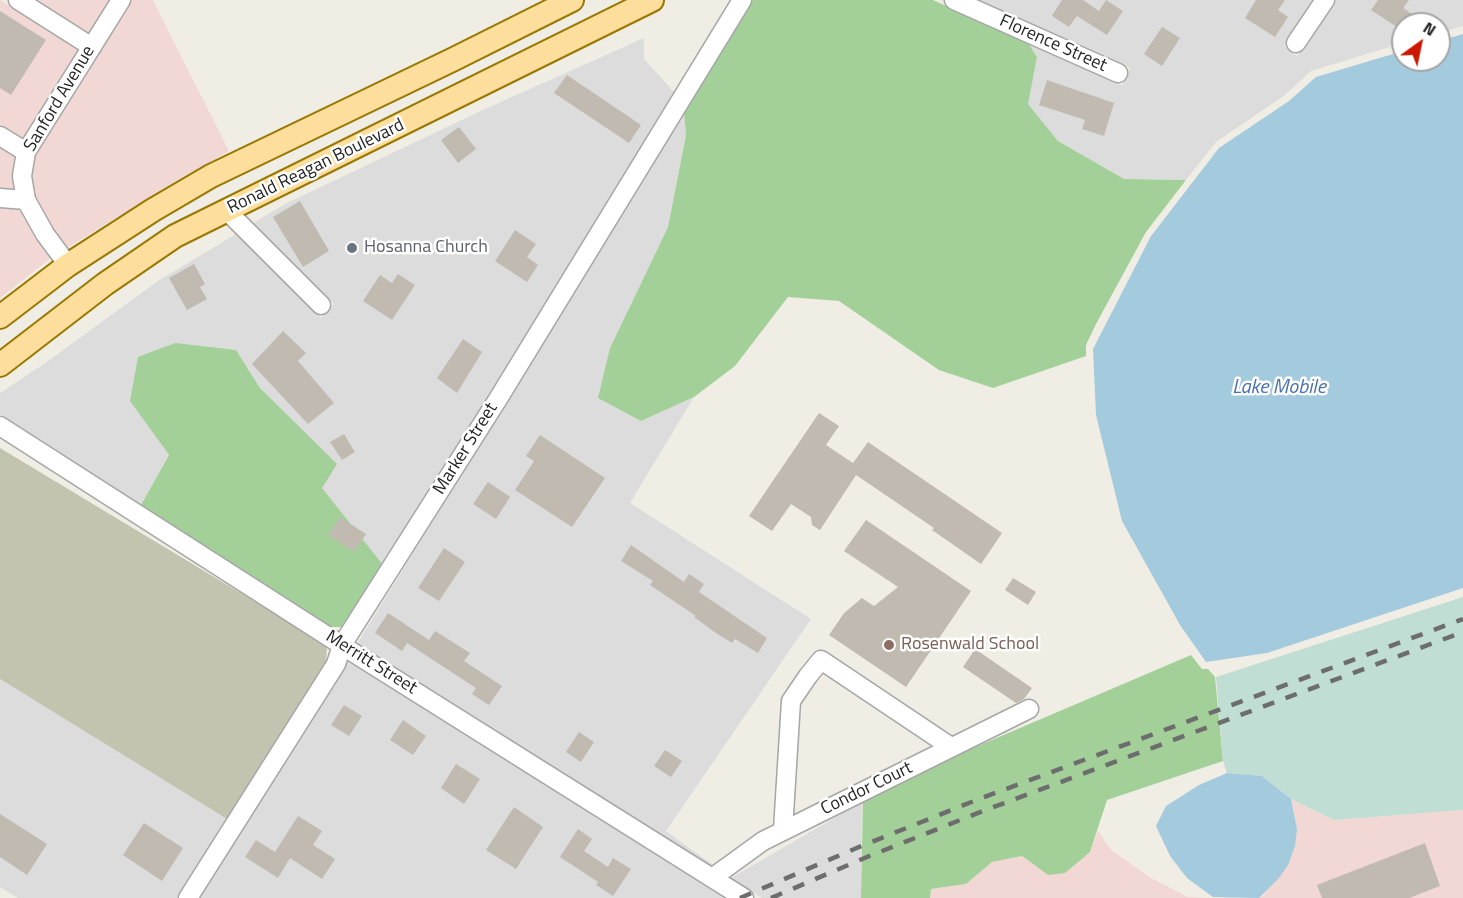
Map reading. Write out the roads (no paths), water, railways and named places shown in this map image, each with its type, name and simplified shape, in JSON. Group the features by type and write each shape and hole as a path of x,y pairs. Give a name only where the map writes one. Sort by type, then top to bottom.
{"main road":[{"name":"Ronald Reagan Boulevard","path":"0,317 68,265 211,176 572,0"},
{"name":"Ronald Reagan Boulevard","path":"0,365 123,272 175,236 652,0"}],"street":[{"path":"18,0 92,47"},
{"name":"Sanford Avenue","path":"68,265 45,234 26,200 22,176 26,152 121,0"},
{"name":"Marker Street","path":"188,898 336,664 342,645 504,389 742,0"},
{"name":"Florence Street","path":"954,0 1118,73"},
{"path":"1296,43 1325,0"},
{"path":"0,136 26,152"},
{"path":"0,198 26,200"},
{"path":"227,211 321,305"},
{"name":"Merritt Street","path":"0,426 744,898"},
{"path":"783,830 791,701 821,660 951,747"},
{"name":"Condor Court","path":"712,878 762,841 1029,709"}],"water":[{"name":"Lake Mobile","path":"1463,34 1463,588 1267,653 1206,662 1180,625 1122,521 1096,415 1093,349 1151,236 1219,148 1289,101 1316,77 1391,55 1391,72 1451,72 1451,38"},
{"path":"1227,773 1262,776 1291,799 1297,829 1295,846 1288,865 1279,878 1259,898 1213,897 1187,878 1170,856 1156,826 1166,806 1199,785"}],"railway":[{"path":"740,898 979,799 1463,619"},
{"path":"771,898 983,811 1463,632"}],"place":[{"name":"Hosanna Church","path":"352,248"},
{"name":"Rosenwald School","path":"889,645"}]}
